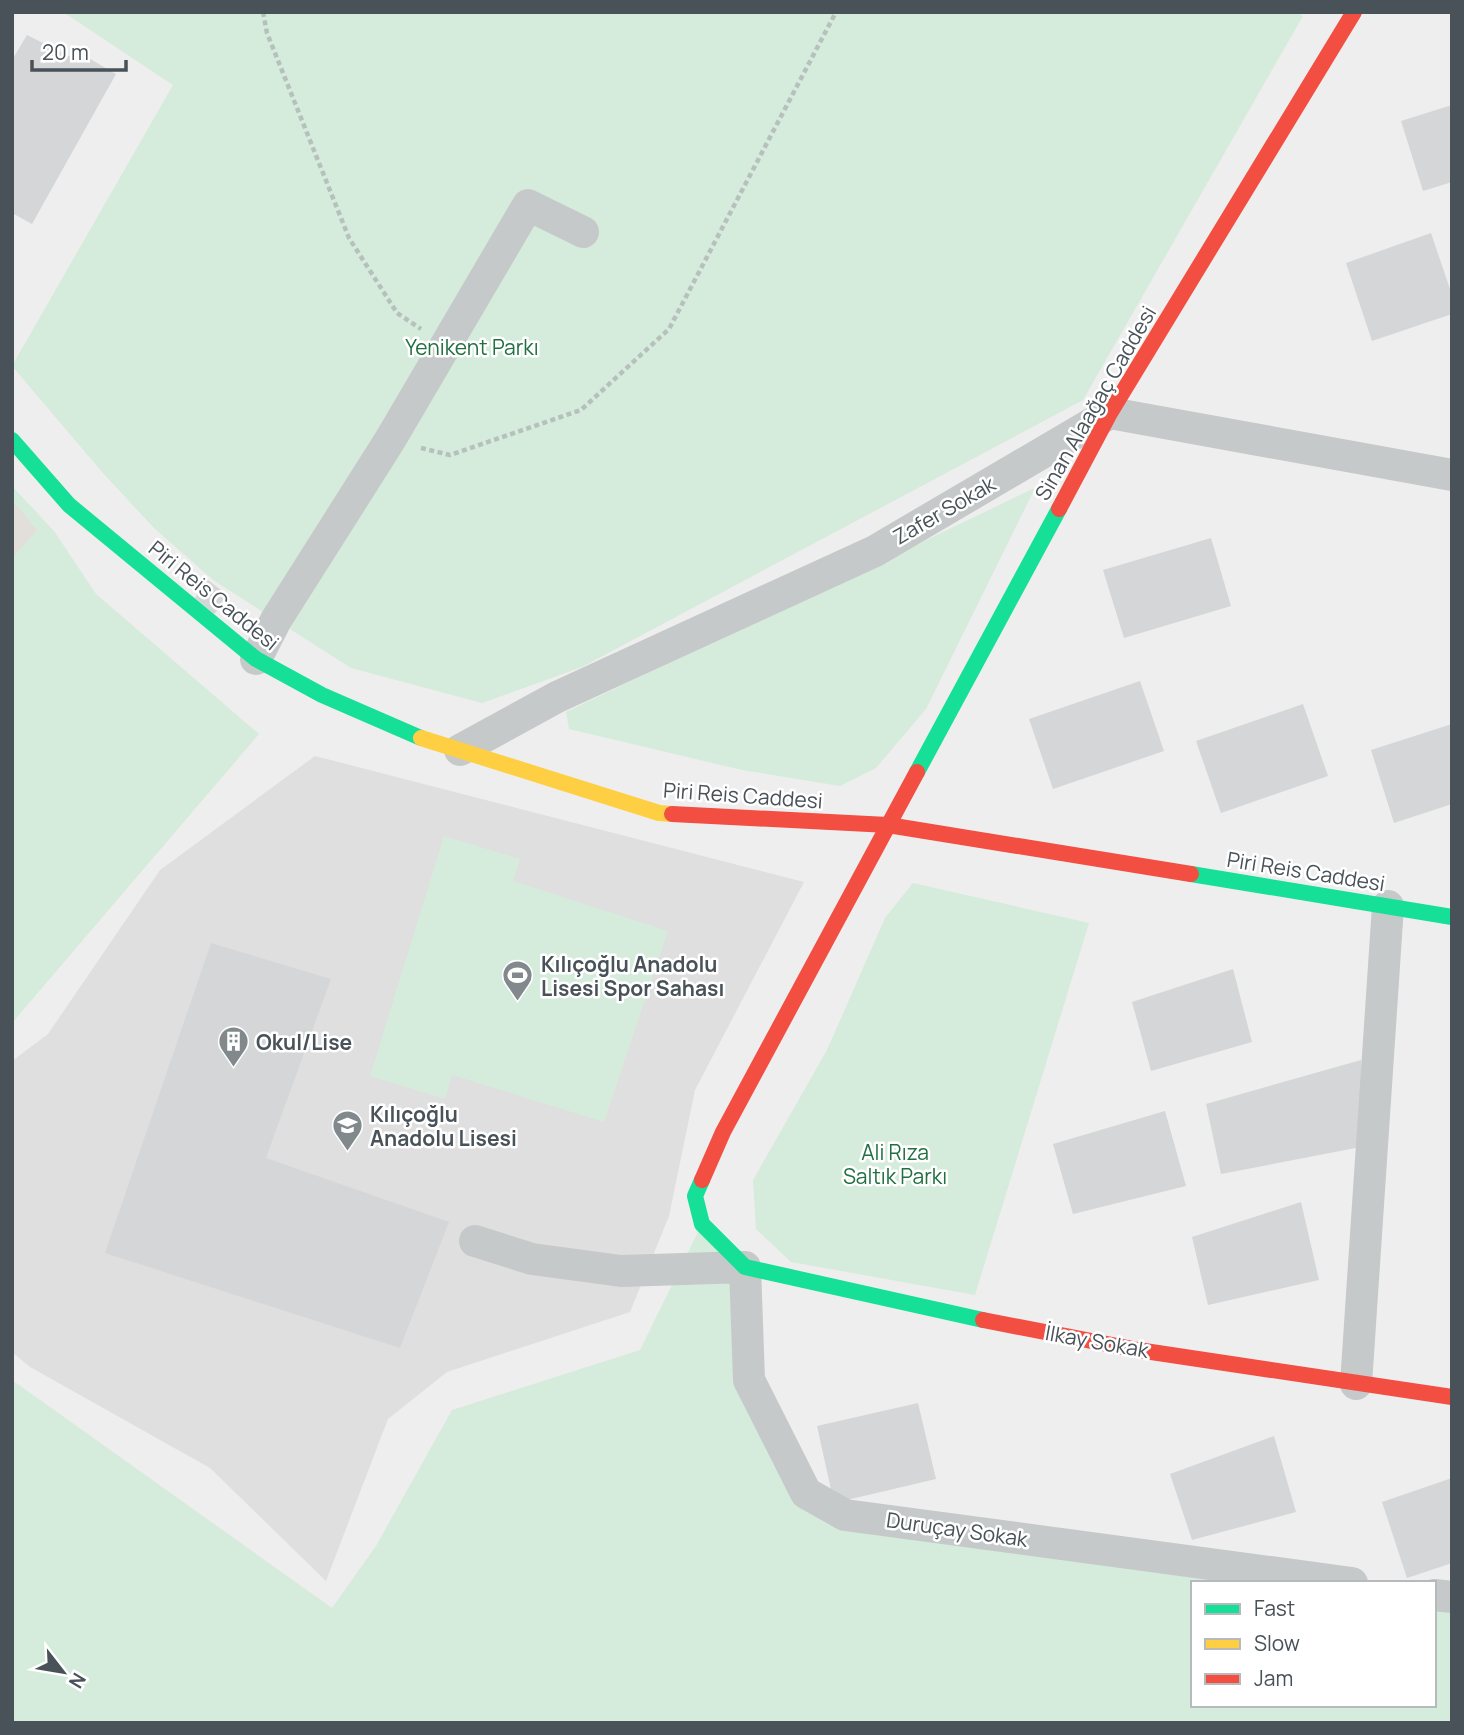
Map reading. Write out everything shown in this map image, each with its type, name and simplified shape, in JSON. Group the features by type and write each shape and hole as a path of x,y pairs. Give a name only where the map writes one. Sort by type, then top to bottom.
{"street":[{"name":"Sinan Alaağaç Caddesi","path":"888,825 1110,413 1354,12"},
{"path":"256,659 276,620 390,440 528,205 583,232"},
{"path":"1110,413 1452,475"},
{"name":"Zafer Sokak","path":"460,750 556,697 875,551 1110,413"},
{"name":"Piri Reis Caddesi","path":"12,440 69,505 256,659 322,695 434,744 659,813 888,825 1452,917"},
{"path":"745,1267 702,1224 695,1196 723,1132 888,825"},
{"path":"1356,1384 1388,906"},
{"name":"İlkay Sokak","path":"475,1241 531,1259 621,1271 745,1267 940,1312 1138,1350 1452,1397"},
{"name":"Duruçay Sokak","path":"745,1267 749,1380 806,1493 845,1514 1337,1581"}],"path":[{"path":"263,12 267,33 349,238 397,313 446,346"},
{"path":"390,440 450,455 581,410 670,329 836,12"}],"shaded area":[{"name":"Kılıçoğlu Anadolu Lisesi","path":"315,756 804,882 695,1090 669,1216 630,1312 447,1372 388,1419 326,1581 210,1468 30,1367 12,1352 12,1061 48,1034 160,870"}],"green space":[{"name":"Yenikent Parkı","path":"63,12 1296,12 1303,16 1083,400 582,667 482,703 351,668 213,580 154,528 102,472 12,366 173,85"},
{"path":"12,486 54,531 96,594 259,734 12,1023"},
{"path":"1035,488 926,709 876,768 840,786 742,770 569,729 566,712"},
{"name":"Kılıçoğlu Anadolu Lisesi Spor Sahası","path":"444,836 520,859 513,881 668,931 604,1122 452,1075 445,1099 370,1076"},
{"name":"Ali Rıza Saltık Parkı","path":"913,883 1089,923 975,1295 791,1262 756,1229 753,1180 827,1050 885,918"},
{"path":"702,1224 745,1267 749,1380 806,1493 1263,1581 1191,1581 1191,1707 1436,1707 1436,1609 1452,1611 1452,1723 12,1723 12,1380 332,1608 376,1546 452,1410 640,1350"}],"sand":[{"path":"12,500 37,530 12,558"}],"building":[{"path":"27,35 79,61 85,56 116,74 32,224 12,213 12,60"},
{"path":"1452,105 1452,182 1423,191 1401,121"},
{"path":"1431,233 1452,295 1452,314 1372,341 1346,263"},
{"path":"1211,538 1231,606 1124,638 1103,570"},
{"path":"208,580 230,597 214,614 195,598"},
{"path":"1140,681 1164,751 1053,789 1029,719"},
{"path":"1303,704 1328,776 1221,813 1196,741"},
{"path":"1452,724 1452,804 1394,823 1371,750"},
{"name":"Okul/Lise","path":"211,943 331,979 266,1158 449,1222 400,1348 105,1253"},
{"path":"1233,969 1252,1042 1151,1071 1132,1002"},
{"path":"1361,1060 1366,1146 1221,1174 1206,1104"},
{"path":"1165,1111 1186,1186 1073,1214 1053,1144"},
{"path":"1301,1202 1319,1280 1208,1305 1192,1237"},
{"path":"918,1403 936,1479 834,1503 817,1426"},
{"path":"1274,1436 1296,1512 1192,1540 1170,1474"},
{"path":"1452,1478 1452,1563 1407,1578 1382,1502"}],"traffic: fast":[{"path":"12,440 69,505 256,659 322,695 421,738"},
{"path":"917,772 1059,509"},
{"path":"1191,874 1452,917"},
{"path":"702,1180 695,1196 702,1224 745,1267 983,1320"}],"traffic: slow":[{"path":"421,738 659,813 672,814"}],"traffic: jam":[{"path":"1059,509 1110,413 1354,12"},
{"path":"702,1180 723,1132 917,772"},
{"path":"672,814 888,825 1191,874"},
{"path":"983,1320 1138,1350 1452,1397"}],"place":[{"name":"Kılıçoğlu Anadolu Lisesi Spor Sahası","path":"518,1003"},
{"name":"Okul/Lise","path":"233,1069"},
{"name":"Kılıçoğlu Anadolu Lisesi","path":"347,1153"}]}
